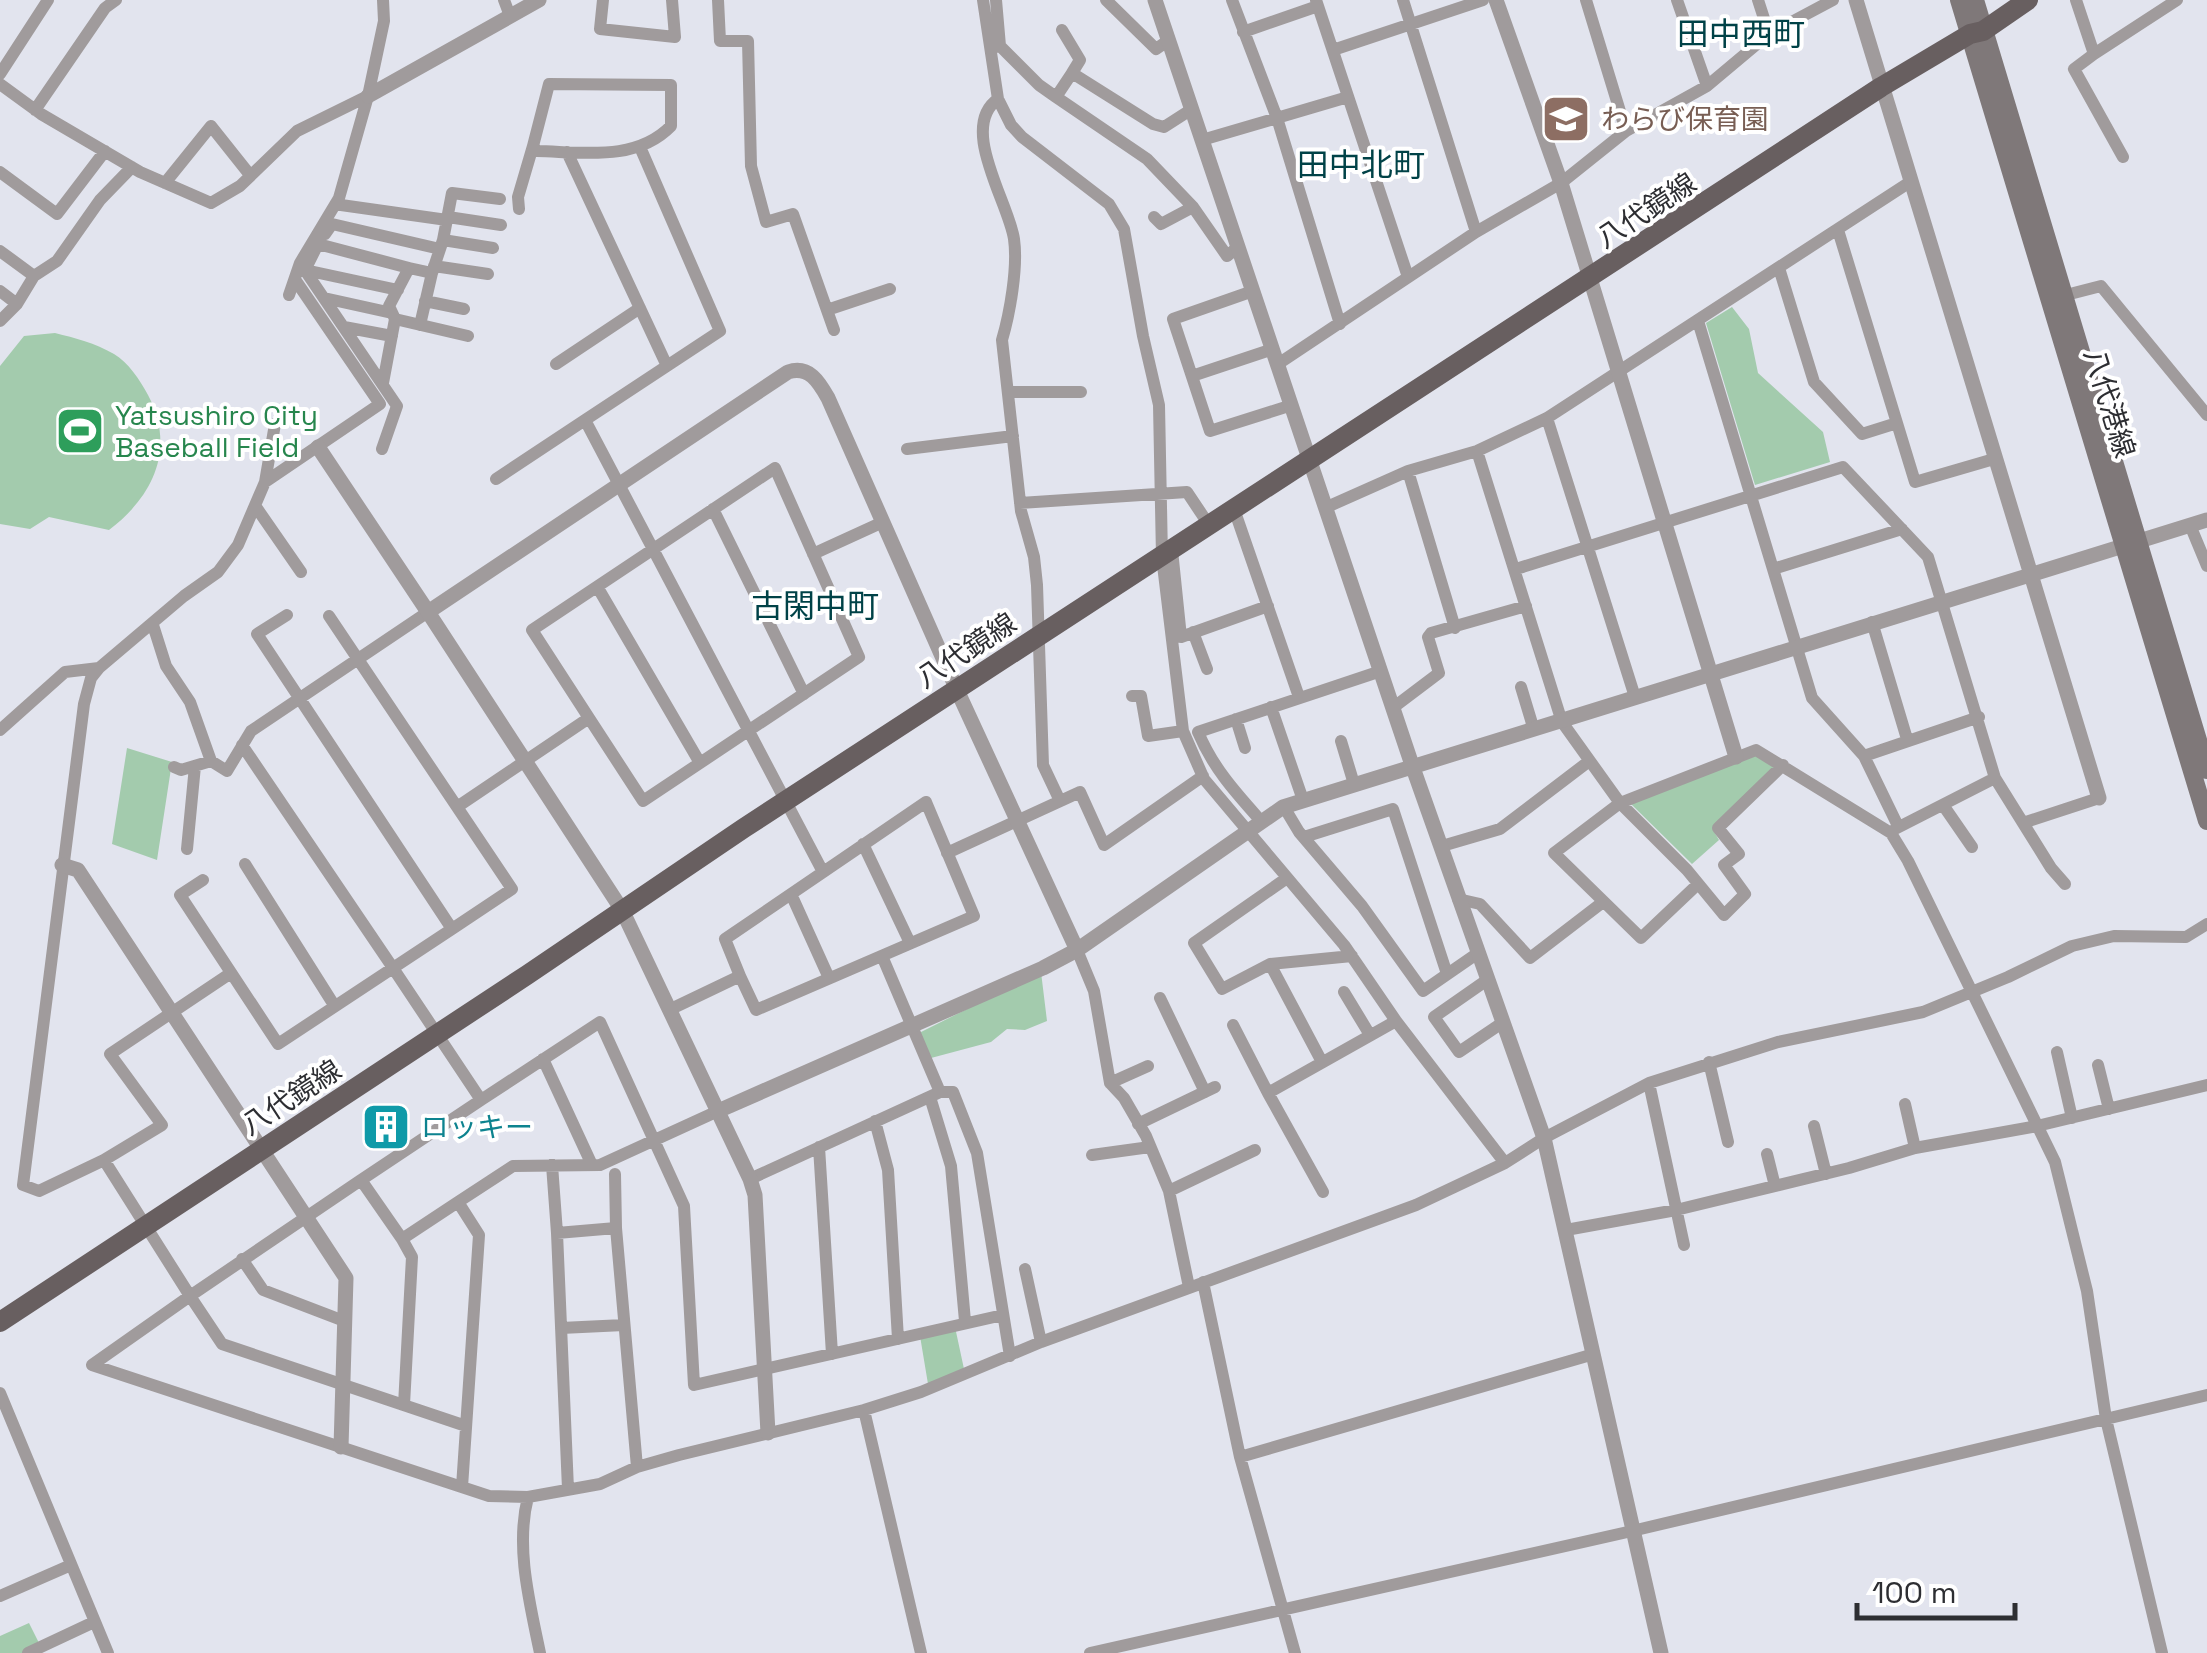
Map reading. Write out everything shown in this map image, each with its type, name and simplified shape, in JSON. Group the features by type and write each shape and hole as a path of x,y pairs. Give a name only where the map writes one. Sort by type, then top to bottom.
{"main road":[{"name":"八代港線","path":"1960,0 1977,21 2062,296 2207,821"},
{"name":"八代鏡線","path":"0,1322 786,800 1589,280 2010,0"},
{"name":"八代鏡線","path":"1977,21 2028,0"},
{"name":"八代港線","path":"1977,21 2132,545 2205,757"}],"street":[{"path":"0,74 48,0"},
{"path":"35,110 104,8 116,0"},
{"path":"298,277 332,224 368,96 384,21 383,0"},
{"path":"504,0 510,16"},
{"path":"0,84 35,110 105,151 212,204 250,176 296,130 368,96 539,0"},
{"path":"603,0 600,30 674,36 672,0"},
{"path":"718,0 720,41 748,41 751,166 766,222 794,214 834,330"},
{"path":"983,0 996,46 1038,85 1147,159 1193,206 1227,256 1238,246"},
{"path":"996,0 998,99 1003,113 1022,137 1109,204 1124,229 1142,336 1156,383 1160,491 1182,731 1203,776 1254,826"},
{"path":"1156,0 1412,765 1544,1138 1660,1653"},
{"path":"1232,0 1277,118 1340,324"},
{"path":"1403,0 1476,232"},
{"path":"1333,50 1483,0"},
{"path":"1496,0 1560,183 1736,757"},
{"path":"1586,0 1626,131"},
{"path":"1677,0 1707,86"},
{"path":"1758,0 1769,34"},
{"path":"1192,376 1276,357 1340,324 1476,232 1560,183 1626,131 1707,86 1769,34 1834,0"},
{"path":"1856,0 2098,798 2023,822"},
{"path":"2076,0 2094,54"},
{"path":"2122,157 2074,69 2178,0"},
{"path":"1242,32 1317,3 1408,277"},
{"path":"1105,4 1156,49 1168,40"},
{"path":"1056,97 1080,60 1062,30"},
{"path":"1072,73 1154,124 1164,126 1192,109"},
{"path":"519,210 518,197 549,84 671,86 671,126 640,147 617,152 567,152 537,151 533,146"},
{"path":"1202,140 1348,97"},
{"path":"998,99 992,102 982,123 989,174 1000,191 1014,239 1009,316 1002,340 1020,503 1034,557 1043,766 1060,800"},
{"path":"166,183 211,126 250,176"},
{"path":"496,479 720,331 640,147"},
{"path":"0,172 57,214 105,151"},
{"path":"567,152 667,366"},
{"path":"0,322 34,276 56,261 100,200 132,166"},
{"path":"1327,507 1408,471 1477,451 1547,418 1910,182"},
{"path":"420,325 452,192 500,199"},
{"path":"338,204 500,226"},
{"path":"298,277 338,204"},
{"path":"1160,224 1193,206"},
{"path":"332,224 442,244 493,248"},
{"path":"1838,230 1915,482 1994,459"},
{"path":"318,244 408,268 488,274"},
{"path":"0,251 34,276"},
{"path":"383,383 394,316 390,306 408,268"},
{"path":"1779,268 1814,382 1862,434 1897,423"},
{"path":"298,277 398,290"},
{"path":"298,277 324,298 397,406 382,449"},
{"path":"265,482 380,404 298,277"},
{"path":"2062,296 2100,286 2207,415"},
{"path":"827,310 890,288"},
{"path":"0,291 17,304"},
{"path":"1253,291 1174,319 1210,431 1292,405"},
{"path":"324,298 468,336"},
{"path":"425,302 464,309"},
{"path":"556,364 640,308"},
{"path":"1698,321 1812,698 1864,756 1908,861 2055,1162 2086,1291 2106,1419 2162,1653"},
{"path":"344,327 392,336"},
{"path":"153,625 166,666 190,702 211,761 227,771 251,731 798,369 809,372 828,398 1077,950 1094,991 1110,1083 1124,1098 1169,1192 1189,1288"},
{"path":"1008,392 1082,392"},
{"path":"1547,418 1636,697"},
{"path":"584,420 823,872"},
{"path":"231,972 110,1054 162,1125 104,1160 38,1191 23,1185 62,866 91,678 184,596 218,572 238,545 265,482 276,424"},
{"path":"907,449 1013,436"},
{"path":"318,447 622,910 750,1179 755,1195 768,1433"},
{"path":"1477,451 1562,722 1620,804 1724,915 1745,894 1724,865 1738,854 1718,828 1783,764"},
{"path":"1516,569 1843,467 1928,557 1995,778 2066,884"},
{"path":"775,468 859,657 643,800 532,630 653,549 775,468"},
{"path":"1408,471 1455,628"},
{"path":"1020,503 1187,492 1210,525"},
{"path":"256,507 301,572"},
{"path":"1234,508 1299,697"},
{"path":"713,509 804,694"},
{"path":"813,554 883,522"},
{"path":"402,1240 513,1166 600,1165 1043,968 1077,950 1284,806 2199,523 2207,566"},
{"path":"1773,569 1902,529"},
{"path":"1167,553 1181,637 1268,606"},
{"path":"598,588 700,763"},
{"path":"1394,706 1439,674 1428,637 1431,633 1526,606"},
{"path":"287,615 257,634 452,929"},
{"path":"203,880 180,895 278,1044 512,888 330,616"},
{"path":"1872,622 1907,739"},
{"path":"1193,632 1207,669"},
{"path":"0,730 65,672 100,668"},
{"path":"1381,671 1198,732 1209,758 1286,878 1352,956 1396,1021 1505,1163"},
{"path":"1520,686 1534,730"},
{"path":"1132,696 1141,696 1148,736 1182,731"},
{"path":"1270,707 1303,800"},
{"path":"1864,756 1979,717"},
{"path":"457,806 589,718"},
{"path":"1236,719 1245,748"},
{"path":"1340,740 1354,784"},
{"path":"242,745 481,1100"},
{"path":"1698,884 1641,938 1554,852 1620,804 1756,750 1894,830"},
{"path":"174,768 180,770 211,761"},
{"path":"1442,846 1500,828 1588,762"},
{"path":"186,849 195,766"},
{"path":"948,853 1080,792 1104,845 1203,776"},
{"path":"1894,830 1995,778"},
{"path":"926,802 974,916 756,1010 725,939 823,872 926,802"},
{"path":"1943,804 1972,846"},
{"path":"1284,806 1423,991 1478,953"},
{"path":"1304,837 1393,809 1448,974"},
{"path":"863,844 910,944"},
{"path":"244,864 334,1005"},
{"path":"62,866 78,870 346,1278 341,1447"},
{"path":"1286,878 1194,942 1222,989 1270,964 1352,956"},
{"path":"791,894 829,978"},
{"path":"1458,899 1480,904 1530,958 1603,902"},
{"path":"1003,1315 694,1385 684,1206 600,1022 242,1259 92,1365 489,1496 528,1498 600,1484 637,1467 921,1392 1041,1342 1416,1205 1505,1163 1648,1083 1838,1027 1923,1012 2072,946 2114,936 2186,937 2207,924"},
{"path":"882,956 935,1094 951,1166 965,1321"},
{"path":"1270,964 1322,1062"},
{"path":"672,1009 740,976"},
{"path":"1487,980 1434,1017 1458,1052 1502,1022"},
{"path":"1344,992 1370,1036"},
{"path":"1138,1124 1210,1089 1160,998"},
{"path":"1268,1092 1396,1021"},
{"path":"1233,1025 1323,1192"},
{"path":"2057,1052 2072,1118"},
{"path":"544,1059 592,1165"},
{"path":"1709,1062 1728,1142"},
{"path":"2098,1064 2109,1109"},
{"path":"1110,1083 1148,1066"},
{"path":"1648,1083 1684,1246"},
{"path":"1566,1230 1676,1210 1915,1148 2037,1126 2207,1085"},
{"path":"750,1179 935,1094 953,1092 977,1153 1010,1356"},
{"path":"1905,1104 1915,1148"},
{"path":"876,1122 888,1170 898,1338"},
{"path":"1814,1126 1826,1174"},
{"path":"1092,1155 1150,1147"},
{"path":"819,1148 832,1354"},
{"path":"1169,1192 1254,1150"},
{"path":"1767,1154 1776,1186"},
{"path":"104,1160 222,1344 466,1426"},
{"path":"552,1165 568,1489"},
{"path":"615,1174 616,1228 637,1467"},
{"path":"361,1180 412,1257 404,1405"},
{"path":"458,1202 480,1236 462,1487"},
{"path":"557,1232 616,1228"},
{"path":"242,1259 263,1290 344,1321"},
{"path":"1026,1269 1041,1342"},
{"path":"1203,1282 1240,1457 1294,1653"},
{"path":"561,1328 624,1325"},
{"path":"1240,1457 1594,1354"},
{"path":"0,1394 108,1653"},
{"path":"1090,1653 1632,1532 2207,1395"},
{"path":"864,1410 921,1653"},
{"path":"528,1498 522,1519 524,1552 540,1653"},
{"path":"0,1596 71,1565"},
{"path":"28,1653 94,1622"}],"green space":[{"path":"1732,307 1749,329 1758,373 1823,432 1830,462 1755,485 1706,323"},
{"name":"Yatsushiro City Baseball Field","path":"55,333 119,357 141,383 156,415 160,452 156,470 138,502 109,530 49,517 30,529 0,524 0,366 24,336"},
{"path":"127,748 172,762 157,860 112,844"},
{"path":"1756,755 1777,767 1713,830 1719,840 1692,864 1631,804"},
{"path":"1041,972 1047,1021 1025,1030 1007,1029 991,1042 931,1058 919,1033"},
{"path":"955,1327 964,1369 928,1384 920,1336"},
{"path":"29,1623 40,1645 22,1653 0,1653 0,1636"}],"place":[{"name":"わらび保育園","path":"1566,119"},
{"name":"Yatsushiro City Baseball Field","path":"80,431"},
{"name":"ロッキー","path":"386,1127"}],"district":[{"name":"田中西町","path":"1741,34"},
{"name":"田中北町","path":"1361,165"},
{"name":"古閑中町","path":"815,606"}]}
